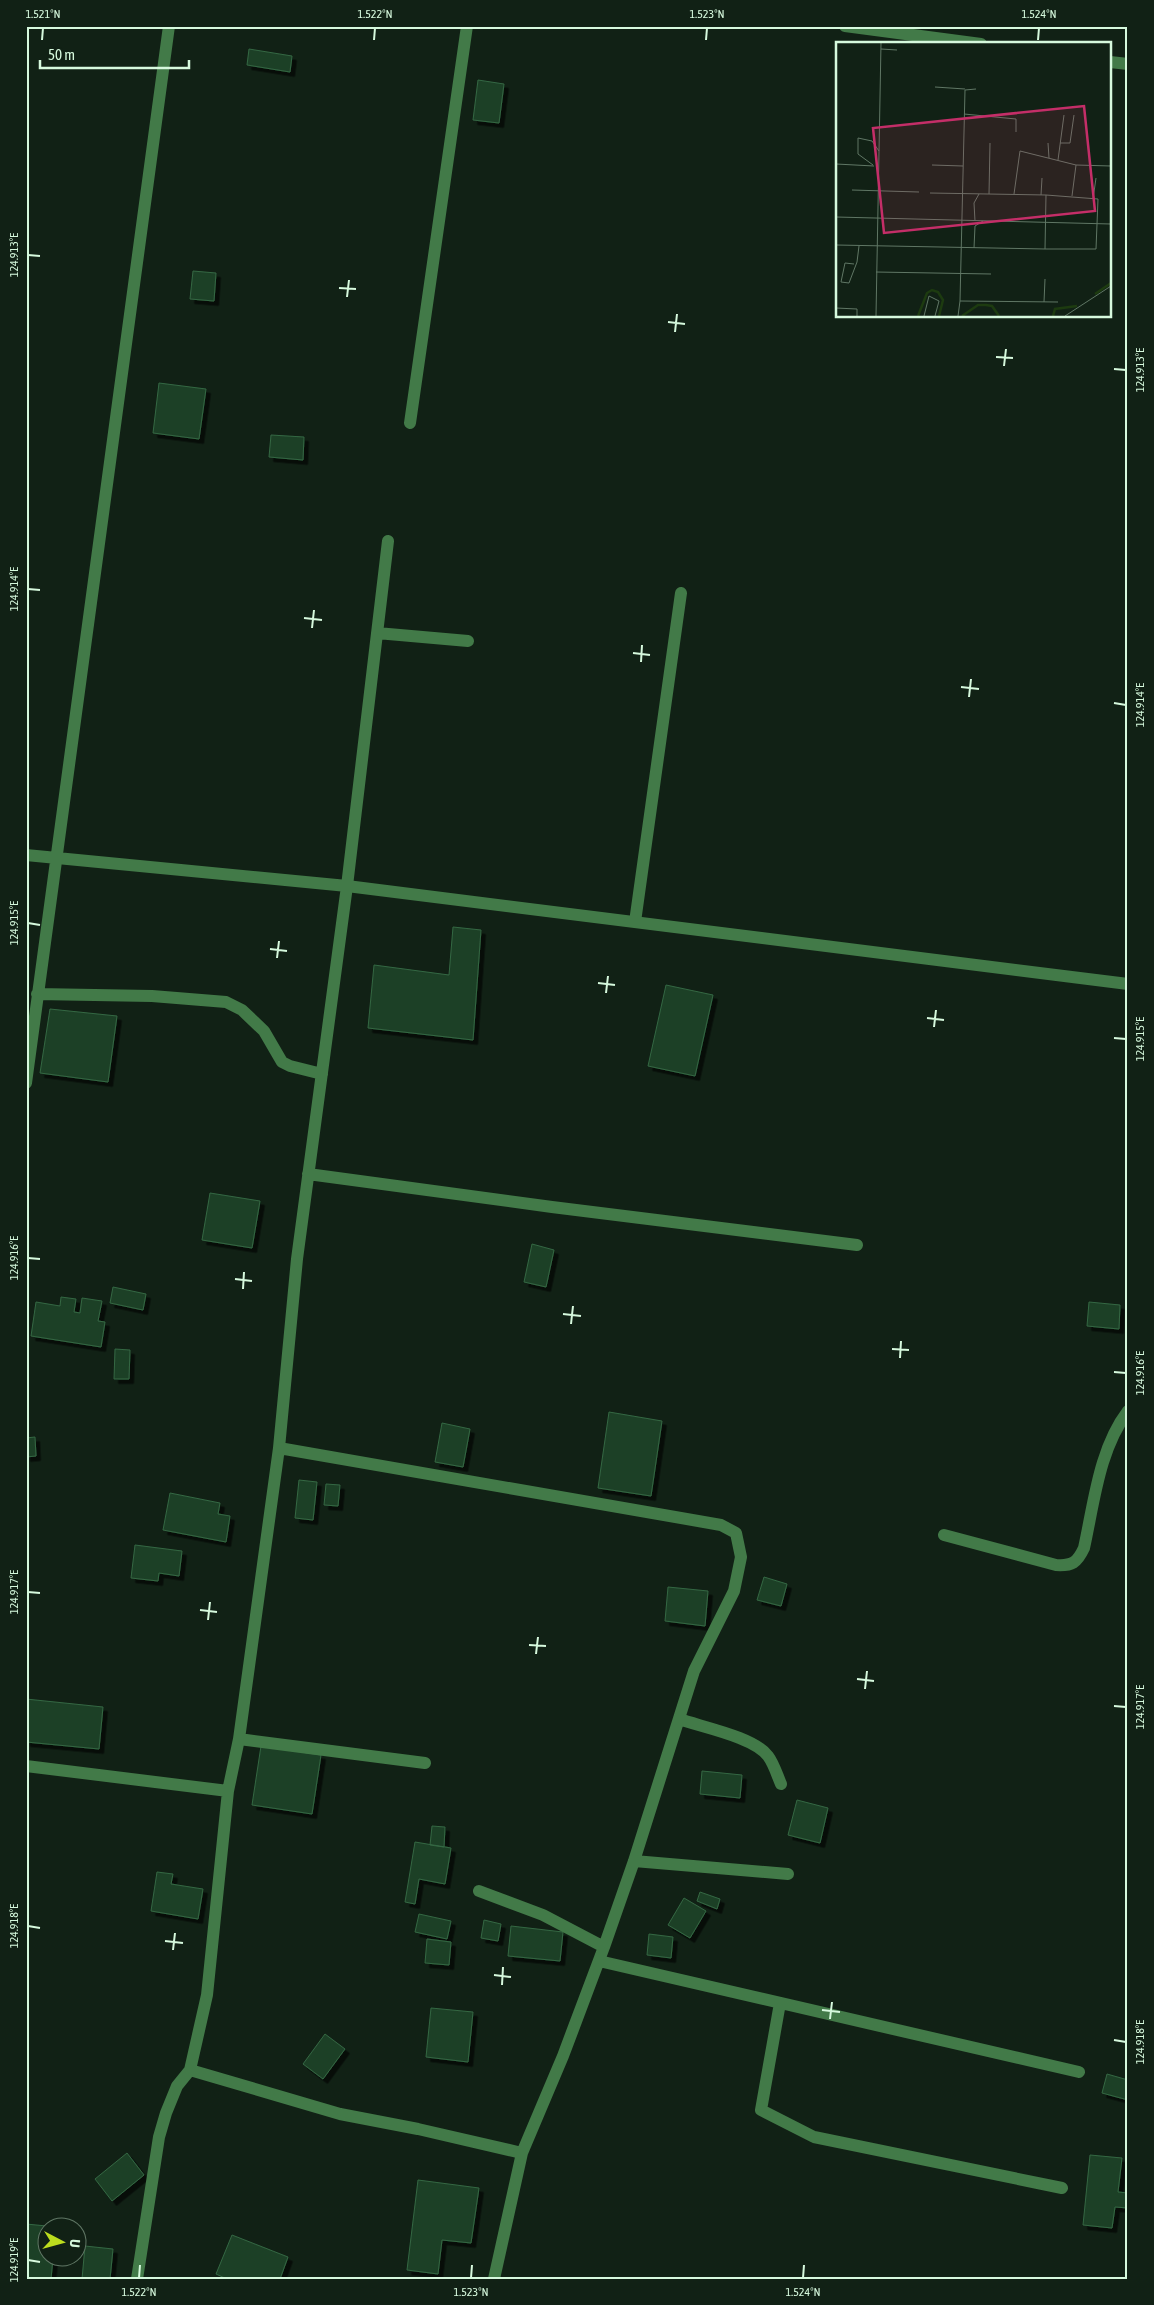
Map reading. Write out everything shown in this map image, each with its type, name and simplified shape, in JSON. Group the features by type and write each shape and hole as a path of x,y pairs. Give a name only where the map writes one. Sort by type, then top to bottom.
{"street":[{"path":"26,1084 169,26"},
{"path":"410,423 467,26"},
{"path":"845,26 906,29 971,42"},
{"path":"1112,62 1128,64"},
{"path":"137,2279 159,2137 177,2086 190,2070 206,1995 228,1791 239,1738 279,1448 297,1259 347,886 388,541"},
{"path":"635,922 681,593"},
{"path":"377,632 468,641"},
{"path":"26,855 347,886 1128,984"},
{"path":"37,994 152,996 226,1002 242,1010 264,1031 282,1062 290,1066 322,1074"},
{"path":"308,1174 552,1208 857,1245"},
{"path":"944,1535 1056,1565 1070,1566 1078,1560 1084,1548 1106,1450 1116,1428 1128,1411"},
{"path":"279,1448 721,1525 736,1533 741,1557 734,1591 694,1671 634,1861 604,1947 522,2153 494,2279"},
{"path":"679,1719 748,1742 762,1750 769,1757 781,1784"},
{"path":"239,1738 425,1763"},
{"path":"26,1766 228,1791"},
{"path":"634,1861 788,1874"},
{"path":"479,1891 543,1915 604,1947"},
{"path":"599,1961 1079,2072"},
{"path":"780,2003 762,2110 814,2136 1062,2188"},
{"path":"190,2070 340,2114 418,2129 522,2153"}],"building":[{"path":"249,49 292,56 290,72 247,65"},
{"path":"478,80 504,84 499,123 473,120"},
{"path":"193,271 216,273 214,301 190,299"},
{"path":"159,383 206,389 199,439 153,433"},
{"path":"271,435 304,437 303,460 269,457"},
{"path":"453,927 481,930 473,1040 368,1028 374,965 449,975"},
{"path":"666,985 713,995 695,1076 648,1066"},
{"path":"50,1009 117,1016 108,1082 40,1073"},
{"path":"210,1193 260,1201 252,1248 202,1240"},
{"path":"532,1244 554,1250 546,1287 524,1282"},
{"path":"113,1287 146,1294 143,1310 110,1303"},
{"path":"61,1297 76,1299 74,1312 80,1313 82,1298 102,1301 98,1321 105,1322 101,1347 31,1336 36,1302 60,1306"},
{"path":"1089,1302 1120,1305 1119,1329 1087,1326"},
{"path":"115,1349 130,1350 129,1379 114,1379"},
{"path":"609,1412 662,1421 651,1496 598,1488"},
{"path":"442,1423 470,1429 463,1467 435,1462"},
{"path":"35,1437 36,1456 26,1457 26,1438"},
{"path":"299,1480 317,1482 313,1520 295,1518"},
{"path":"326,1484 340,1485 338,1506 324,1505"},
{"path":"170,1493 220,1503 218,1514 230,1516 226,1542 163,1530"},
{"path":"135,1545 182,1551 179,1576 159,1573 158,1581 131,1578"},
{"path":"764,1577 787,1584 781,1606 757,1600"},
{"path":"668,1587 708,1591 705,1626 665,1621"},
{"path":"26,1699 103,1707 99,1749 26,1742"},
{"path":"261,1746 321,1755 312,1814 252,1805"},
{"path":"702,1771 742,1775 740,1798 700,1794"},
{"path":"797,1800 828,1808 820,1843 788,1835"},
{"path":"432,1826 445,1827 444,1847 430,1845"},
{"path":"415,1842 451,1848 445,1884 419,1879 415,1904 405,1902"},
{"path":"157,1872 173,1874 171,1884 203,1889 198,1919 151,1911"},
{"path":"700,1892 720,1899 717,1909 697,1901"},
{"path":"684,1898 706,1911 690,1938 668,1925"},
{"path":"419,1914 451,1921 447,1939 415,1932"},
{"path":"484,1920 501,1924 498,1941 481,1938"},
{"path":"511,1926 563,1932 560,1961 508,1956"},
{"path":"649,1934 673,1937 671,1958 647,1955"},
{"path":"427,1939 451,1942 449,1965 425,1963"},
{"path":"431,2008 473,2012 468,2062 426,2057"},
{"path":"325,2034 345,2049 323,2079 303,2064"},
{"path":"1107,2074 1128,2080 1128,2100 1102,2093"},
{"path":"127,2153 144,2175 112,2201 95,2179"},
{"path":"1090,2155 1122,2158 1118,2192 1128,2193 1128,2208 1115,2207 1112,2228 1083,2225"},
{"path":"418,2180 479,2188 471,2243 442,2240 438,2274 407,2270"},
{"path":"26,2224 38,2225 38,2268 52,2268 51,2279 26,2279"},
{"path":"232,2235 288,2257 280,2279 227,2279 216,2274"},
{"path":"88,2246 113,2249 110,2279 82,2279 83,2268 88,2268"}]}
